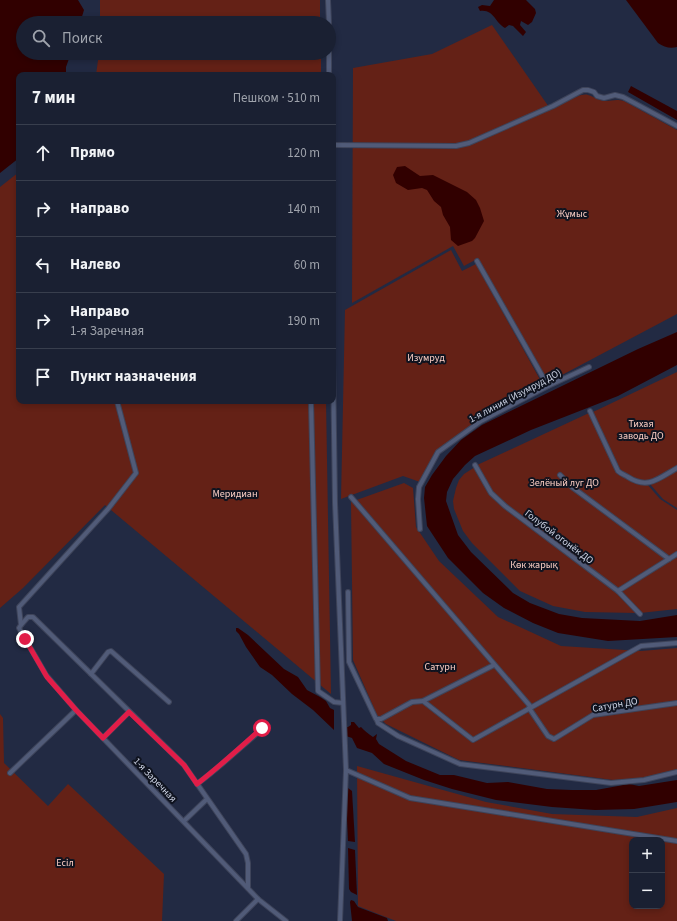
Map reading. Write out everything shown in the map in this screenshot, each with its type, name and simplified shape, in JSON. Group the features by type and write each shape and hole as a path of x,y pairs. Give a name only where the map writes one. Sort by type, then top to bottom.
{"street":[{"path":"328,0 328,16"},
{"path":"329,60 329,72"},
{"path":"336,145 456,146 469,143 553,106 582,90 594,92 597,96 604,98 615,95 623,97 677,126"},
{"path":"477,261 548,386"},
{"name":"1-я линия (Изумруд ДО)","path":"420,528 418,499 419,487 438,452 481,421 548,386 589,367"},
{"name":"1-я Заречная","path":"118,404 136,473 108,508 19,607 21,625 19,628 46,675 76,710 258,899 286,921"},
{"path":"311,404 318,691 334,702 343,703"},
{"path":"334,404 335,503 346,770 340,921"},
{"path":"590,411 620,473 637,482 647,484 677,468"},
{"name":"Голубой огонёк ДО","path":"475,465 491,493 505,506 618,591 640,614"},
{"path":"560,475 572,487 669,559"},
{"name":"Сатурн ДО","path":"351,497 530,708 548,736 554,738 592,715 677,703"},
{"path":"618,591 677,554"},
{"path":"348,592 348,662 374,718 378,723 398,736 460,764 611,783 644,780 677,772"},
{"path":"21,625 28,617 33,617 184,765 246,854 248,862 248,888"},
{"path":"423,701 473,740 641,646 677,643"},
{"path":"91,674 108,652 111,651 169,702"},
{"path":"377,720 412,702 423,701 494,665"},
{"path":"10,773 76,710"},
{"path":"103,738 129,712"},
{"path":"197,784 262,728"},
{"path":"346,770 410,798 677,841"},
{"path":"184,821 207,798"},
{"path":"236,921 258,899"}],"green space":[{"path":"100,0 320,0 320,16 100,16"},
{"name":"Жұмыс","path":"492,25 551,110 575,97 588,95 603,101 624,101 677,130 677,314 545,384 477,259 464,266 453,246 352,303 353,68 432,54"},
{"path":"98,60 321,60 321,72 96,72"},
{"name":"Меридиан","path":"16,174 16,404 326,404 331,694 105,505 23,588 0,608 0,187"},
{"name":"Изумруд","path":"451,250 462,271 476,264 543,385 481,419 437,451 420,482 403,476 341,499 345,310"},
{"name":"Тихая заводь ДО","path":"677,372 677,508 663,499 650,484 622,473 593,412"},
{"name":"Зелёный луг ДО","path":"589,413 617,471 647,484 660,499 677,510 677,553 618,590 505,505 492,492 475,466"},
{"name":"Көк жарық","path":"475,467 491,494 617,592 637,613 585,612 553,606 520,591 472,543 463,531 454,509 453,501 459,480 464,474"},
{"name":"Сатурн","path":"404,483 413,488 416,527 439,561 498,617 561,646 641,651 677,648 677,769 643,778 613,780 459,760 386,724 377,715 353,660 351,502"},
{"path":"677,556 677,609 640,613 620,591"},
{"name":"Есіл","path":"0,714 3,718 4,763 48,806 68,784 164,874 162,921 0,921"},
{"path":"357,766 486,802 552,814 637,817 677,808 677,921 396,921 358,906"}],"shaded area":[{"path":"0,0 78,0 84,10 82,16 16,16 16,60 68,60 66,72 16,72 16,160 0,173"},
{"path":"494,0 526,0 535,9 536,13 532,22 528,25 521,21 520,25 526,32 523,36 513,26 509,25 505,28 491,14 485,11 480,11 478,7 482,5 490,6"},
{"path":"626,0 677,0 677,47 667,47 658,43"},
{"path":"631,86 677,111 677,120 628,92"},
{"path":"405,166 420,176 433,175 467,192 476,200 484,221 472,241 458,246 451,240 450,227 443,215 441,207 434,201 427,190 422,188 408,190 396,183 393,175 397,167"},
{"path":"677,332 677,365 618,396 531,430 475,456 453,479 447,492 446,501 458,535 471,552 513,593 530,603 559,614 582,618 640,621 677,615 677,637 608,641 558,633 533,623 504,608 483,593 448,558 427,526 424,498 425,487 432,475 446,456 461,440 482,425 638,349"},
{"path":"236,628 248,635 284,669 298,677 307,690 326,701 330,708 334,710 334,730 272,675 260,667 236,631"},
{"path":"351,722 354,722 359,728 361,727 373,737 377,734 376,739 379,744 406,761 440,775 454,775 487,783 508,782 547,789 572,790 596,790 629,784 639,786 677,780 677,802 634,809 595,810 552,807 496,800 424,780 384,764 372,753 357,748 352,738 346,736 346,727 351,725"},
{"path":"348,788 352,791 355,842 348,841 346,794"},
{"path":"348,848 355,850 357,895 349,889"},
{"path":"351,900 354,901 358,907 387,918 388,921 352,921"}],"route":[{"path":"25,639 47,677 103,738 129,712 184,765 197,784 262,728"}]}
